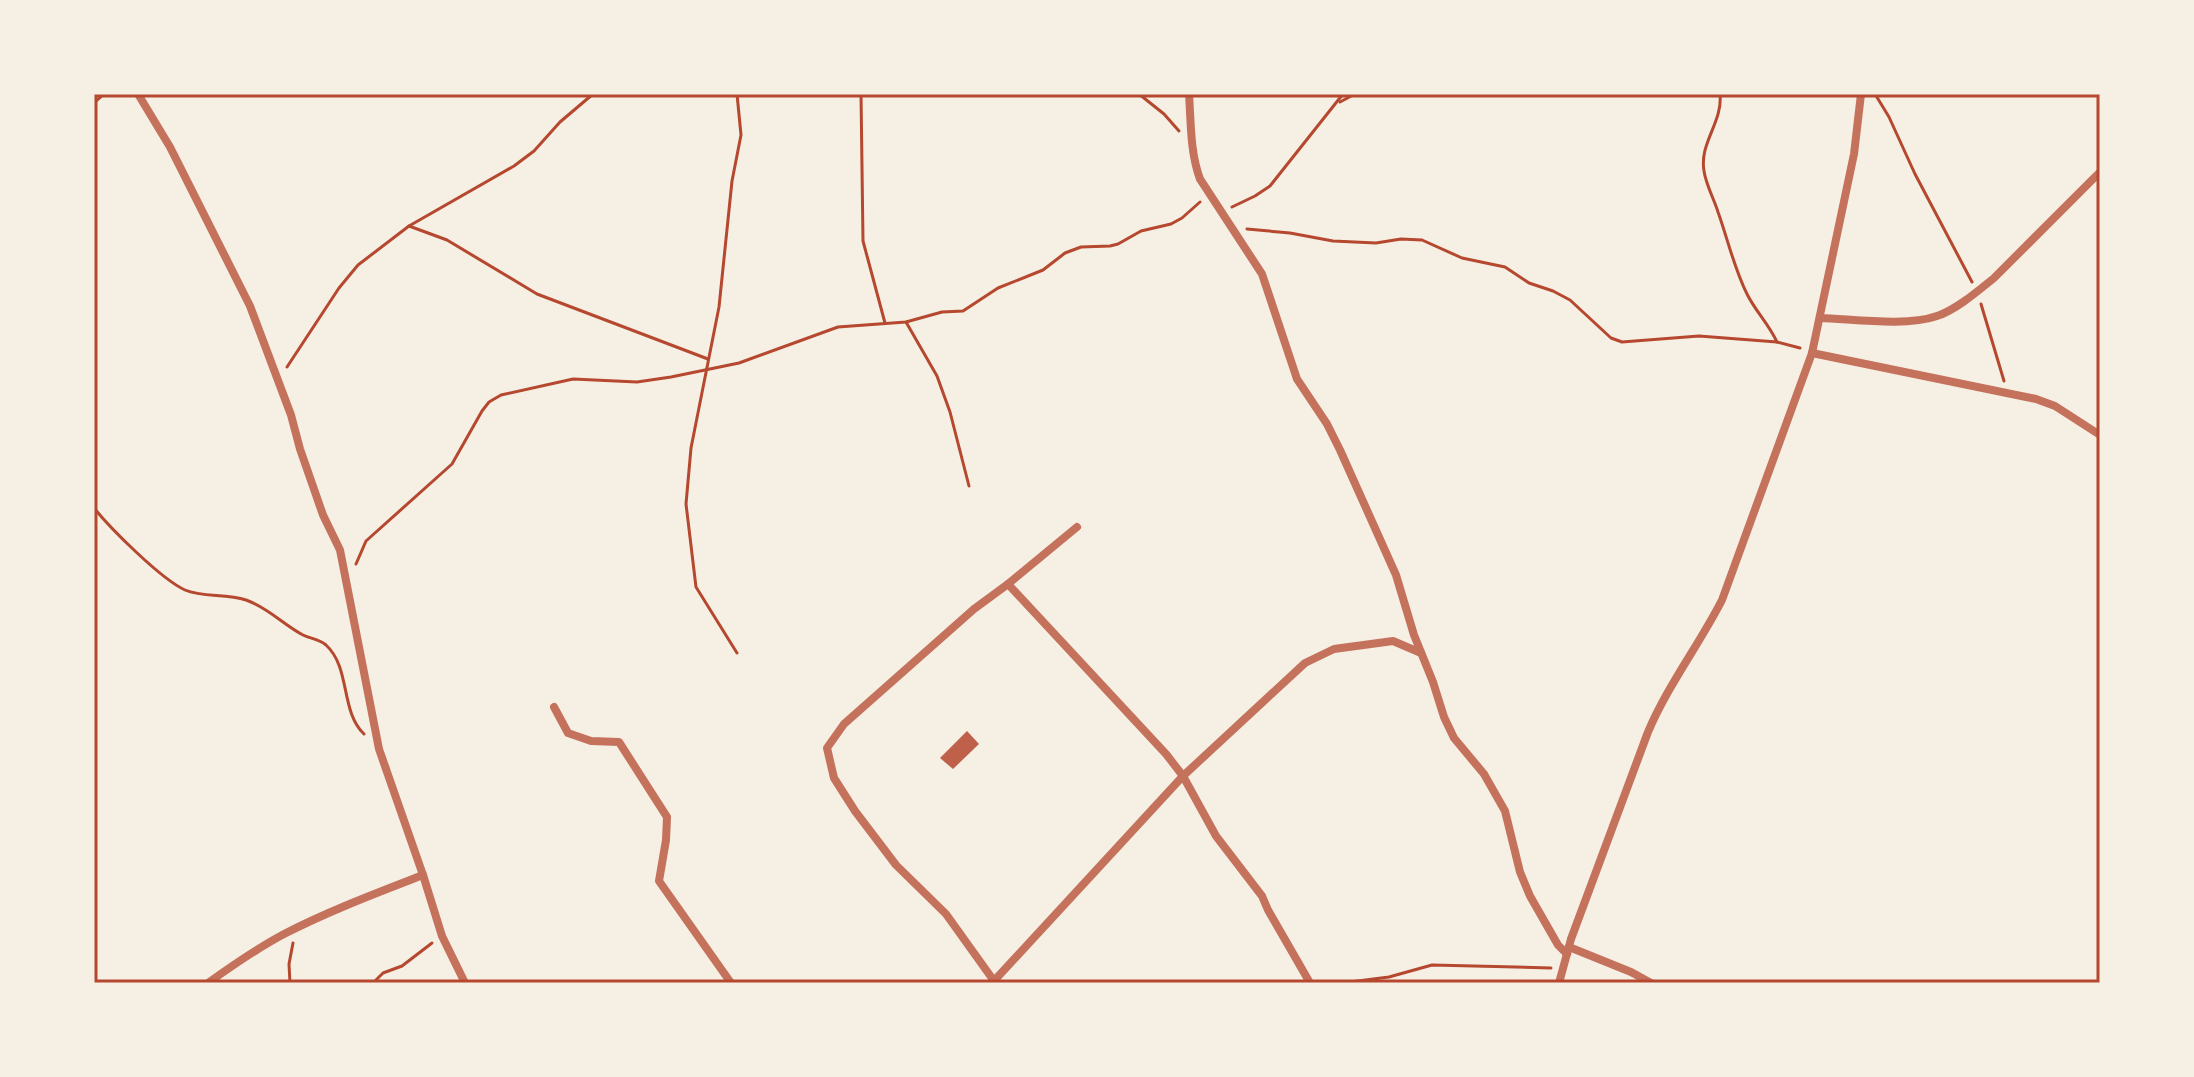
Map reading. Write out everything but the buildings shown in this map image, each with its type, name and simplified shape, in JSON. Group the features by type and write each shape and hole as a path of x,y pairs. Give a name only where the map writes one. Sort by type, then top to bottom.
{"street":[{"path":"138,94 170,147 250,306 291,415 323,515 340,550 379,749 442,936 465,983"},
{"path":"1189,94 1195,166 1200,179 1262,274 1297,379 1327,424 1396,575 1414,635 1449,729 1484,774 1505,811 1520,872 1530,896 1558,945 1631,972 1651,983"},
{"path":"1559,983 1568,950 1661,703 1707,630 1731,578 1812,353 1854,154 1861,94"},
{"path":"1820,318 1903,321 1938,316 1977,292 2100,172"},
{"path":"1812,353 2036,399 2055,406 2100,435"},
{"path":"1077,527 974,609 844,724 827,748 834,778 855,811 896,865 946,914 993,982 1183,776 1305,663 1334,649 1393,641 1421,653"},
{"path":"1008,584 1183,776 1216,836 1262,896 1310,983"},
{"path":"554,707 568,733 591,741 619,742 667,817 659,881 731,983"},
{"path":"208,983 295,929 423,875"}],"path":[{"path":"94,103 104,94"},
{"path":"277,382 358,265 409,226 514,166 593,94"},
{"path":"737,94 741,135 732,181 719,307 691,448 686,504 696,587 737,653"},
{"path":"861,94 863,241 885,323"},
{"path":"1139,94 1164,114 1193,145"},
{"path":"1221,211 1270,186 1343,94"},
{"path":"1336,104 1355,94"},
{"path":"1720,94 1719,117 1704,152 1704,172 1734,265 1777,342"},
{"path":"1875,94 1977,292 2008,392"},
{"path":"348,587 362,546 452,464 482,411 495,398 573,379 637,382 708,370 739,363 838,327 906,322 942,312 963,311 998,288 1043,270 1075,249 1118,244 1141,231 1171,224 1209,194"},
{"path":"409,226 447,240 537,294 709,360"},
{"path":"1232,228 1290,233 1333,241 1376,243 1422,240 1462,258 1505,267 1529,283 1563,295 1611,338 1622,342 1699,336 1777,342 1812,353"},
{"path":"906,322 937,376 950,412 969,486"},
{"path":"94,508 137,553 184,590 246,600 326,645 341,673 359,730 379,749"},
{"path":"290,983 289,964 295,929"},
{"path":"373,983 383,973 402,966 442,936"},
{"path":"1342,983 1389,977 1432,965 1563,968"}]}
